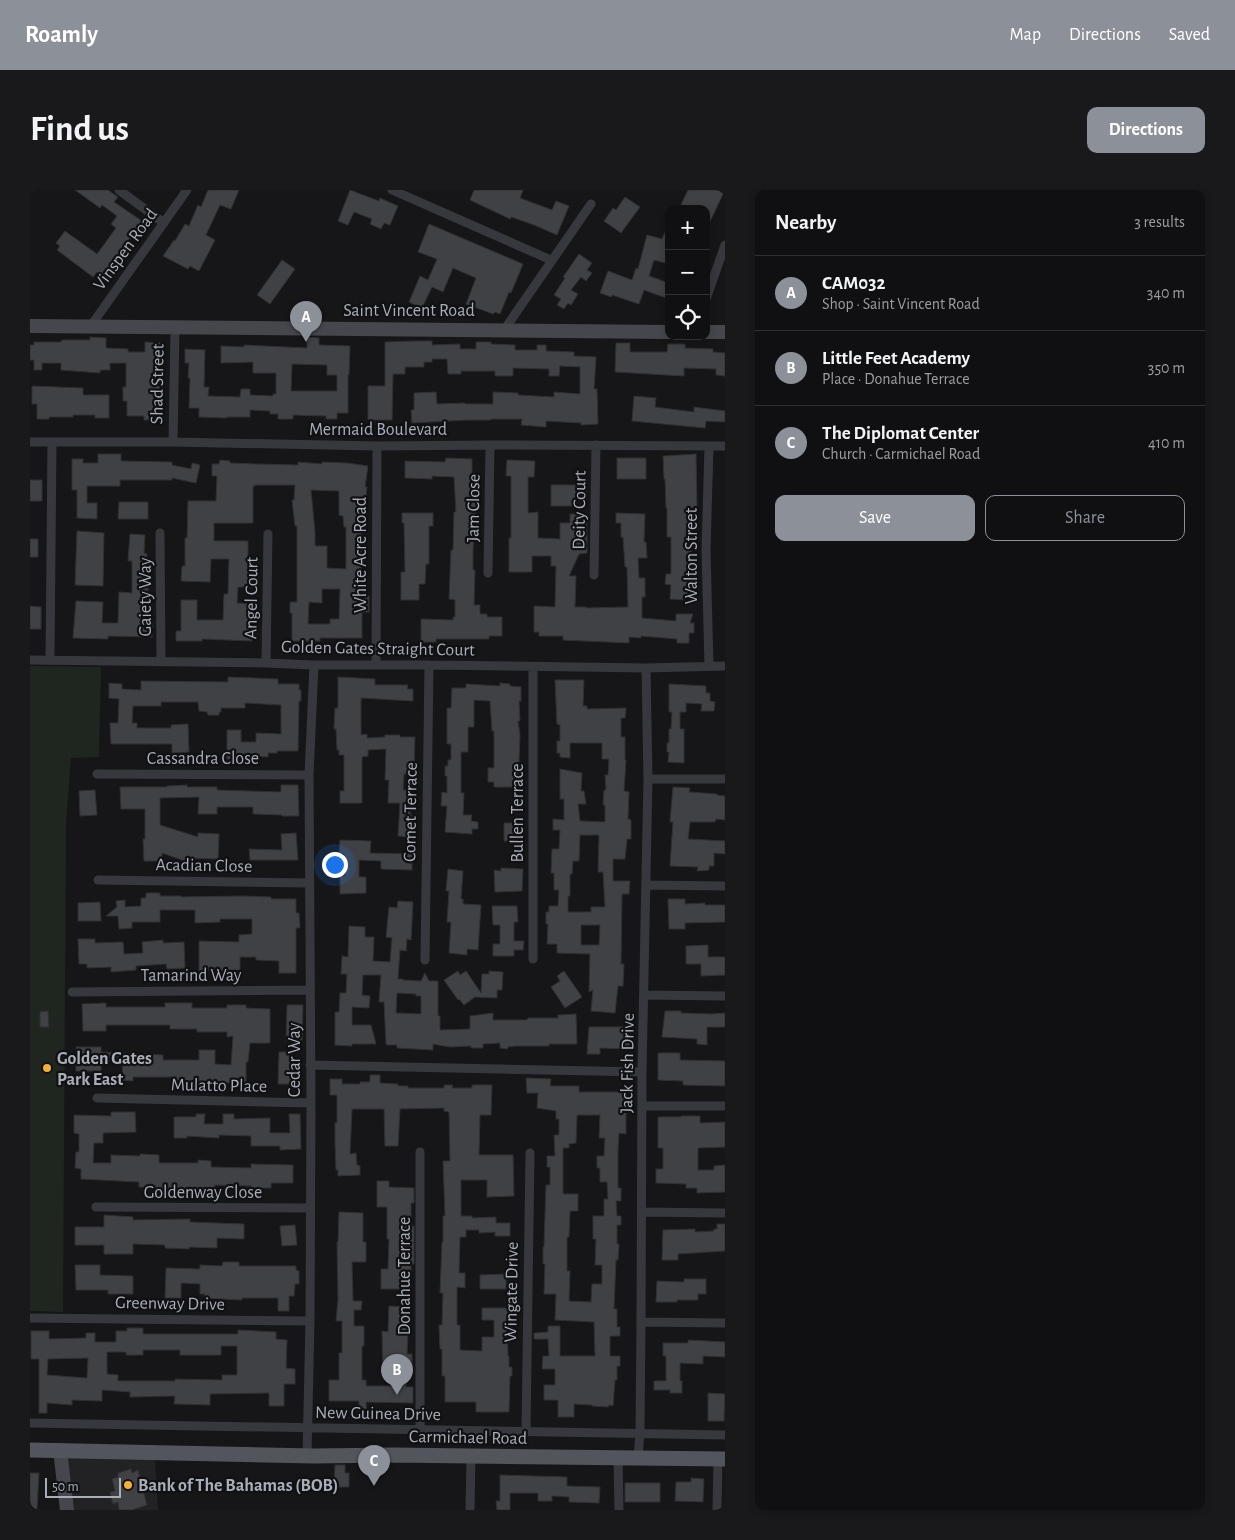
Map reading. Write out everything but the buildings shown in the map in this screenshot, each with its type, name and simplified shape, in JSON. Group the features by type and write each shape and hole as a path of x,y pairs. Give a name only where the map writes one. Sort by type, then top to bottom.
{"main road":[{"name":"Carmichael Road","path":"30,1450 722,1459"}],"street":[{"path":"119,190 164,223"},
{"name":"Vinspen Road","path":"90,327 187,190"},
{"path":"392,190 551,260"},
{"path":"504,330 591,204"},
{"path":"707,295 725,245"},
{"name":"Saint Vincent Road","path":"30,326 665,332"},
{"name":"Shad Street","path":"173,442 175,328"},
{"path":"710,332 725,332"},
{"name":"Mermaid Boulevard","path":"30,442 173,442 376,446 725,446"},
{"path":"50,659 52,442"},
{"name":"Jam Close","path":"488,573 490,445"},
{"name":"Deity Court","path":"594,575 596,445"},
{"name":"White Acre Road","path":"376,446 376,664"},
{"name":"Walton Street","path":"709,446 706,550 709,666"},
{"name":"Gaiety Way","path":"160,533 161,662"},
{"name":"Angel Court","path":"266,663 268,534"},
{"name":"Golden Gates Straight Court","path":"30,660 646,668 725,666"},
{"name":"Cedar Way","path":"307,1455 310,1321 309,775 314,665"},
{"name":"Comet Terrace","path":"424,960 429,665"},
{"name":"Bullen Terrace","path":"533,667 533,959"},
{"name":"Jack Fish Drive","path":"638,1458 640,1433 642,1072 648,779 646,668"},
{"name":"Cassandra Close","path":"97,774 309,775"},
{"path":"648,779 725,778"},
{"name":"Acadian Close","path":"98,880 309,882"},
{"path":"646,885 725,886"},
{"name":"Tamarind Way","path":"72,992 310,990"},
{"path":"644,995 725,996"},
{"path":"310,1065 642,1072"},
{"name":"Mulatto Place","path":"97,1098 310,1103"},
{"path":"642,1106 725,1106"},
{"name":"Donahue Terrace","path":"420,1152 420,1430"},
{"name":"Wingate Drive","path":"526,1431 530,1153"},
{"name":"Goldenway Close","path":"96,1207 309,1208"},
{"path":"642,1212 725,1213"},
{"name":"Greenway Drive","path":"30,1318 310,1321"},
{"path":"641,1322 725,1323"},
{"name":"New Guinea Drive","path":"30,1423 725,1435"},
{"path":"60,1450 67,1510"},
{"path":"470,1510 471,1456"},
{"path":"618,1458 619,1510"},
{"path":"717,1510 722,1459"}],"shaded area":[{"name":"Golden Gates Park East","path":"30,666 101,667 99,757 71,758 66,825 63,1312 30,1311"},
{"path":"62,1457 155,1459 158,1510 70,1510"}],"place":[{"name":"CAM032","path":"306,342"},
{"name":"Golden Gates Park East","path":"47,1068"},
{"name":"Little Feet Academy","path":"397,1395"},
{"name":"Bank of The Bahamas (BOB)","path":"128,1485"},
{"name":"The Diplomat Center","path":"374,1486"}]}
